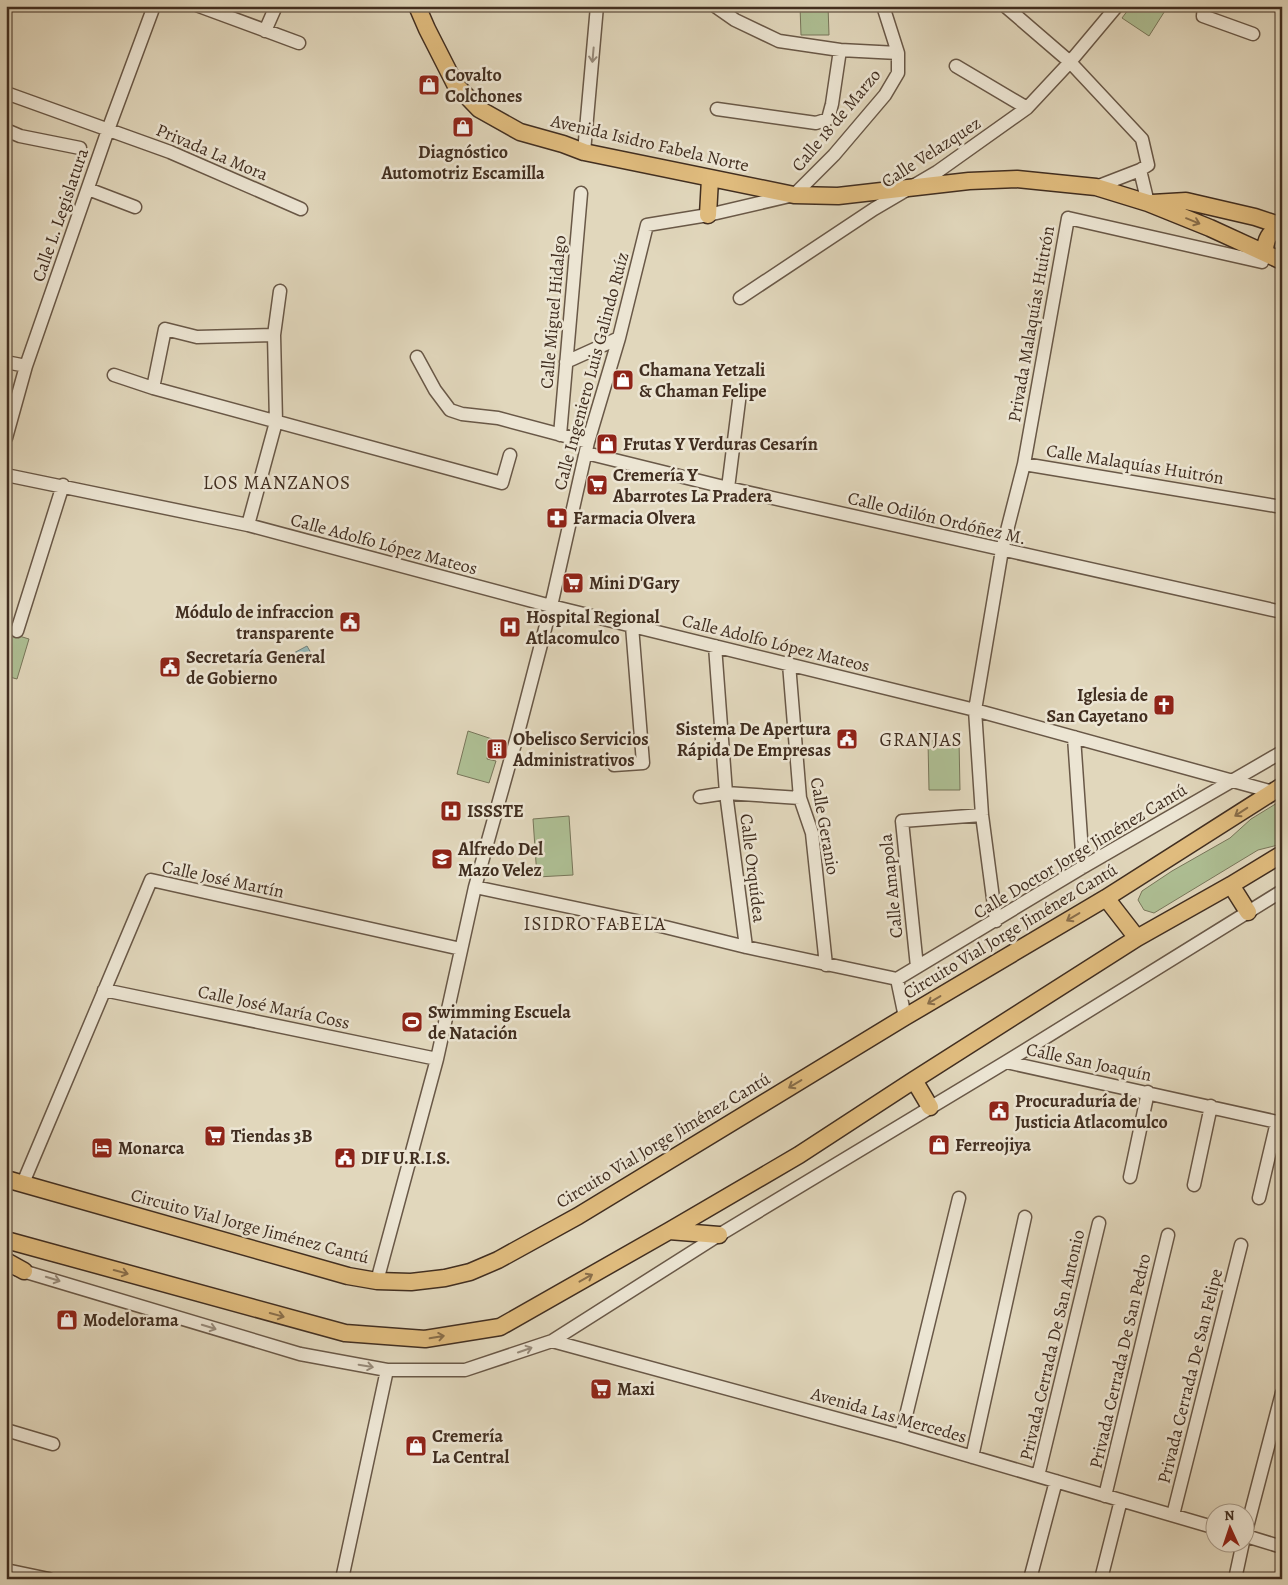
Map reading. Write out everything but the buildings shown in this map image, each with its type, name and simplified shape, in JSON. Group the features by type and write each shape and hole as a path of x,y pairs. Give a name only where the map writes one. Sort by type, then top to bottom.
{"main road":[{"name":"Avenida Isidro Fabela Norte","path":"417,6 455,84 479,110 520,132 584,152 794,195 838,196 969,181 1017,179 1096,187 1148,203 1210,228 1282,261"},
{"path":"708,214 710,178"},
{"path":"1148,203 1186,201 1255,217 1282,226"},
{"path":"1265,253 1265,241 1272,232 1282,226"},
{"name":"Circuito Vial Jorge Jiménez Cantú","path":"6,1179 348,1276 377,1281 411,1282 445,1278 470,1272 498,1260 578,1216 1106,898 1277,789"},
{"path":"6,1240 345,1333 425,1339 500,1326 799,1155 1137,938 1282,854"},
{"path":"1231,885 1248,912"},
{"path":"1106,898 1137,938"},
{"path":"914,1080 930,1108"},
{"path":"669,1231 719,1235"},
{"path":"6,1261 24,1270"}],"street":[{"name":"Calle L. Legislatura","path":"6,438 26,366 108,130 154,6"},
{"path":"199,6 299,43"},
{"path":"265,31 276,6"},
{"path":"584,152 597,6"},
{"path":"715,6 735,20 780,41 840,50 898,53"},
{"name":"Calle 18 de Marzo","path":"794,195 834,155 885,95 898,73 898,53 883,6"},
{"path":"1005,6 1070,62 1142,139 1148,165 1096,187"},
{"name":"Calle Velazquez","path":"740,298 874,209 937,172 1027,108 1070,62 1117,6"},
{"path":"1204,6 1203,16 1253,34"},
{"path":"717,109 816,123 828,119 840,50"},
{"path":"956,66 1027,108"},
{"name":"Privada La Mora","path":"6,93 170,152 301,209"},
{"path":"6,130 20,136 80,148"},
{"path":"1140,170 1148,203"},
{"path":"88,190 135,207"},
{"name":"Calle Miguel Hidalgo","path":"560,434 581,193"},
{"name":"Calle Ingeniero Luis Galindo Ruíz","path":"377,1281 437,1059 475,888 551,606 587,447 619,338 647,224 708,214 794,195"},
{"name":"Privada Malaquías Huitrón","path":"1024,464 1068,218 1262,262 1265,253"},
{"path":"248,526 276,422 274,335 280,291"},
{"path":"153,388 165,329 197,337 274,335"},
{"path":"566,362 619,338"},
{"name":"Calle Odilón Ordóñez M.","path":"417,357 435,390 450,410 462,414 498,418 560,434 587,447 728,488 1282,612"},
{"path":"6,362 26,366"},
{"path":"114,375 153,388 502,483 510,455"},
{"path":"728,488 740,393"},
{"name":"Calle Malaquías Huitrón","path":"996,921 982,815 975,710 1002,550 1024,464 1282,507"},
{"name":"Calle Adolfo López Mateos","path":"6,475 248,526 551,606 975,710 1234,780 1277,789"},
{"path":"17,631 63,486"},
{"path":"614,765 642,763 632,626"},
{"name":"Calle Orquídea","path":"716,646 726,793 746,947"},
{"name":"Calle Geranio","path":"789,664 800,798 812,833 826,965"},
{"path":"1074,737 1083,867"},
{"name":"Calle Doctor Jorge Jiménez Cantú","path":"897,979 1083,867 1282,752"},
{"path":"700,797 726,793 800,798"},
{"name":"Calle Amapola","path":"917,967 902,821 982,815"},
{"name":"Calle José Martín","path":"23,1183 151,880 461,949"},
{"path":"475,888 665,927 826,965 897,979 906,1017"},
{"path":"6,1266 300,1354 388,1370 465,1370 552,1341 719,1235 1006,1062 1282,891"},
{"name":"Calle José María Coss","path":"104,990 437,1059"},
{"name":"Calle San Joaquín","path":"1006,1062 1280,1122"},
{"path":"1130,1177 1148,1092"},
{"path":"1194,1185 1211,1106"},
{"path":"1259,1198 1280,1122"},
{"path":"902,1436 959,1198"},
{"path":"972,1457 1025,1217"},
{"name":"Privada Cerrada De San Antonio","path":"1038,1476 1099,1223"},
{"name":"Privada Cerrada De San Pedro","path":"1106,1496 1168,1235"},
{"name":"Privada Cerrada De San Felipe","path":"1174,1515 1241,1245"},
{"name":"Avenida Las Mercedes","path":"552,1341 902,1436 1206,1525"},
{"path":"342,1579 388,1370"},
{"path":"1254,1502 1282,1393"},
{"path":"6,1430 53,1444"},
{"path":"1030,1579 1056,1481"},
{"path":"1101,1579 1121,1500"},
{"path":"1256,1539 1282,1547"},
{"path":"1235,1579 1241,1552"},
{"path":"6,1570 49,1579"}],"green space":[{"path":"800,6 828,6 829,35 801,35"},
{"path":"1131,6 1168,6 1149,36 1122,18"},
{"path":"6,632 29,639 17,679 6,676"},
{"path":"468,731 492,739 487,759 496,761 489,783 457,774"},
{"path":"959,740 960,790 929,790 928,741"},
{"path":"1282,800 1282,844 1258,850 1154,913 1144,910 1138,900 1142,891 1172,871 1230,838 1251,819"},
{"path":"569,816 573,875 537,877 533,819"}],"water":[{"path":"307,646 311,653 292,663 288,656"}],"place":[{"name":"Covalto Colchones","path":"429,85"},
{"name":"Diagnóstico Automotriz Escamilla","path":"463,127"},
{"name":"Chamana Yetzali & Chaman Felipe","path":"623,380"},
{"name":"Frutas Y Verduras Cesarín","path":"607,444"},
{"name":"Cremería Y Abarrotes La Pradera","path":"597,485"},
{"name":"Farmacia Olvera","path":"557,518"},
{"name":"Mini D'Gary","path":"573,583"},
{"name":"Módulo de infraccion transparente","path":"350,622"},
{"name":"Hospital Regional Atlacomulco","path":"510,627"},
{"name":"Secretaría General de Gobierno","path":"170,667"},
{"name":"Iglesia de San Cayetano","path":"1164,705"},
{"name":"Sistema De Apertura Rápida De Empresas","path":"847,739"},
{"name":"Obelisco Servicios Administrativos","path":"497,749"},
{"name":"ISSSTE","path":"451,811"},
{"name":"Alfredo Del Mazo Velez","path":"442,859"},
{"name":"Swimming Escuela de Natación","path":"412,1022"},
{"name":"Procuraduría de Justicia Atlacomulco","path":"999,1111"},
{"name":"Tiendas 3B","path":"215,1136"},
{"name":"Ferreojiya","path":"939,1145"},
{"name":"Monarca","path":"102,1148"},
{"name":"DIF U.R.I.S.","path":"345,1158"},
{"name":"Modelorama","path":"67,1320"},
{"name":"Maxi","path":"601,1389"},
{"name":"Cremería La Central","path":"416,1446"}],"district":[{"name":"LOS MANZANOS","path":"277,482"},
{"name":"GRANJAS","path":"921,739"},
{"name":"ISIDRO FABELA","path":"595,923"}]}
